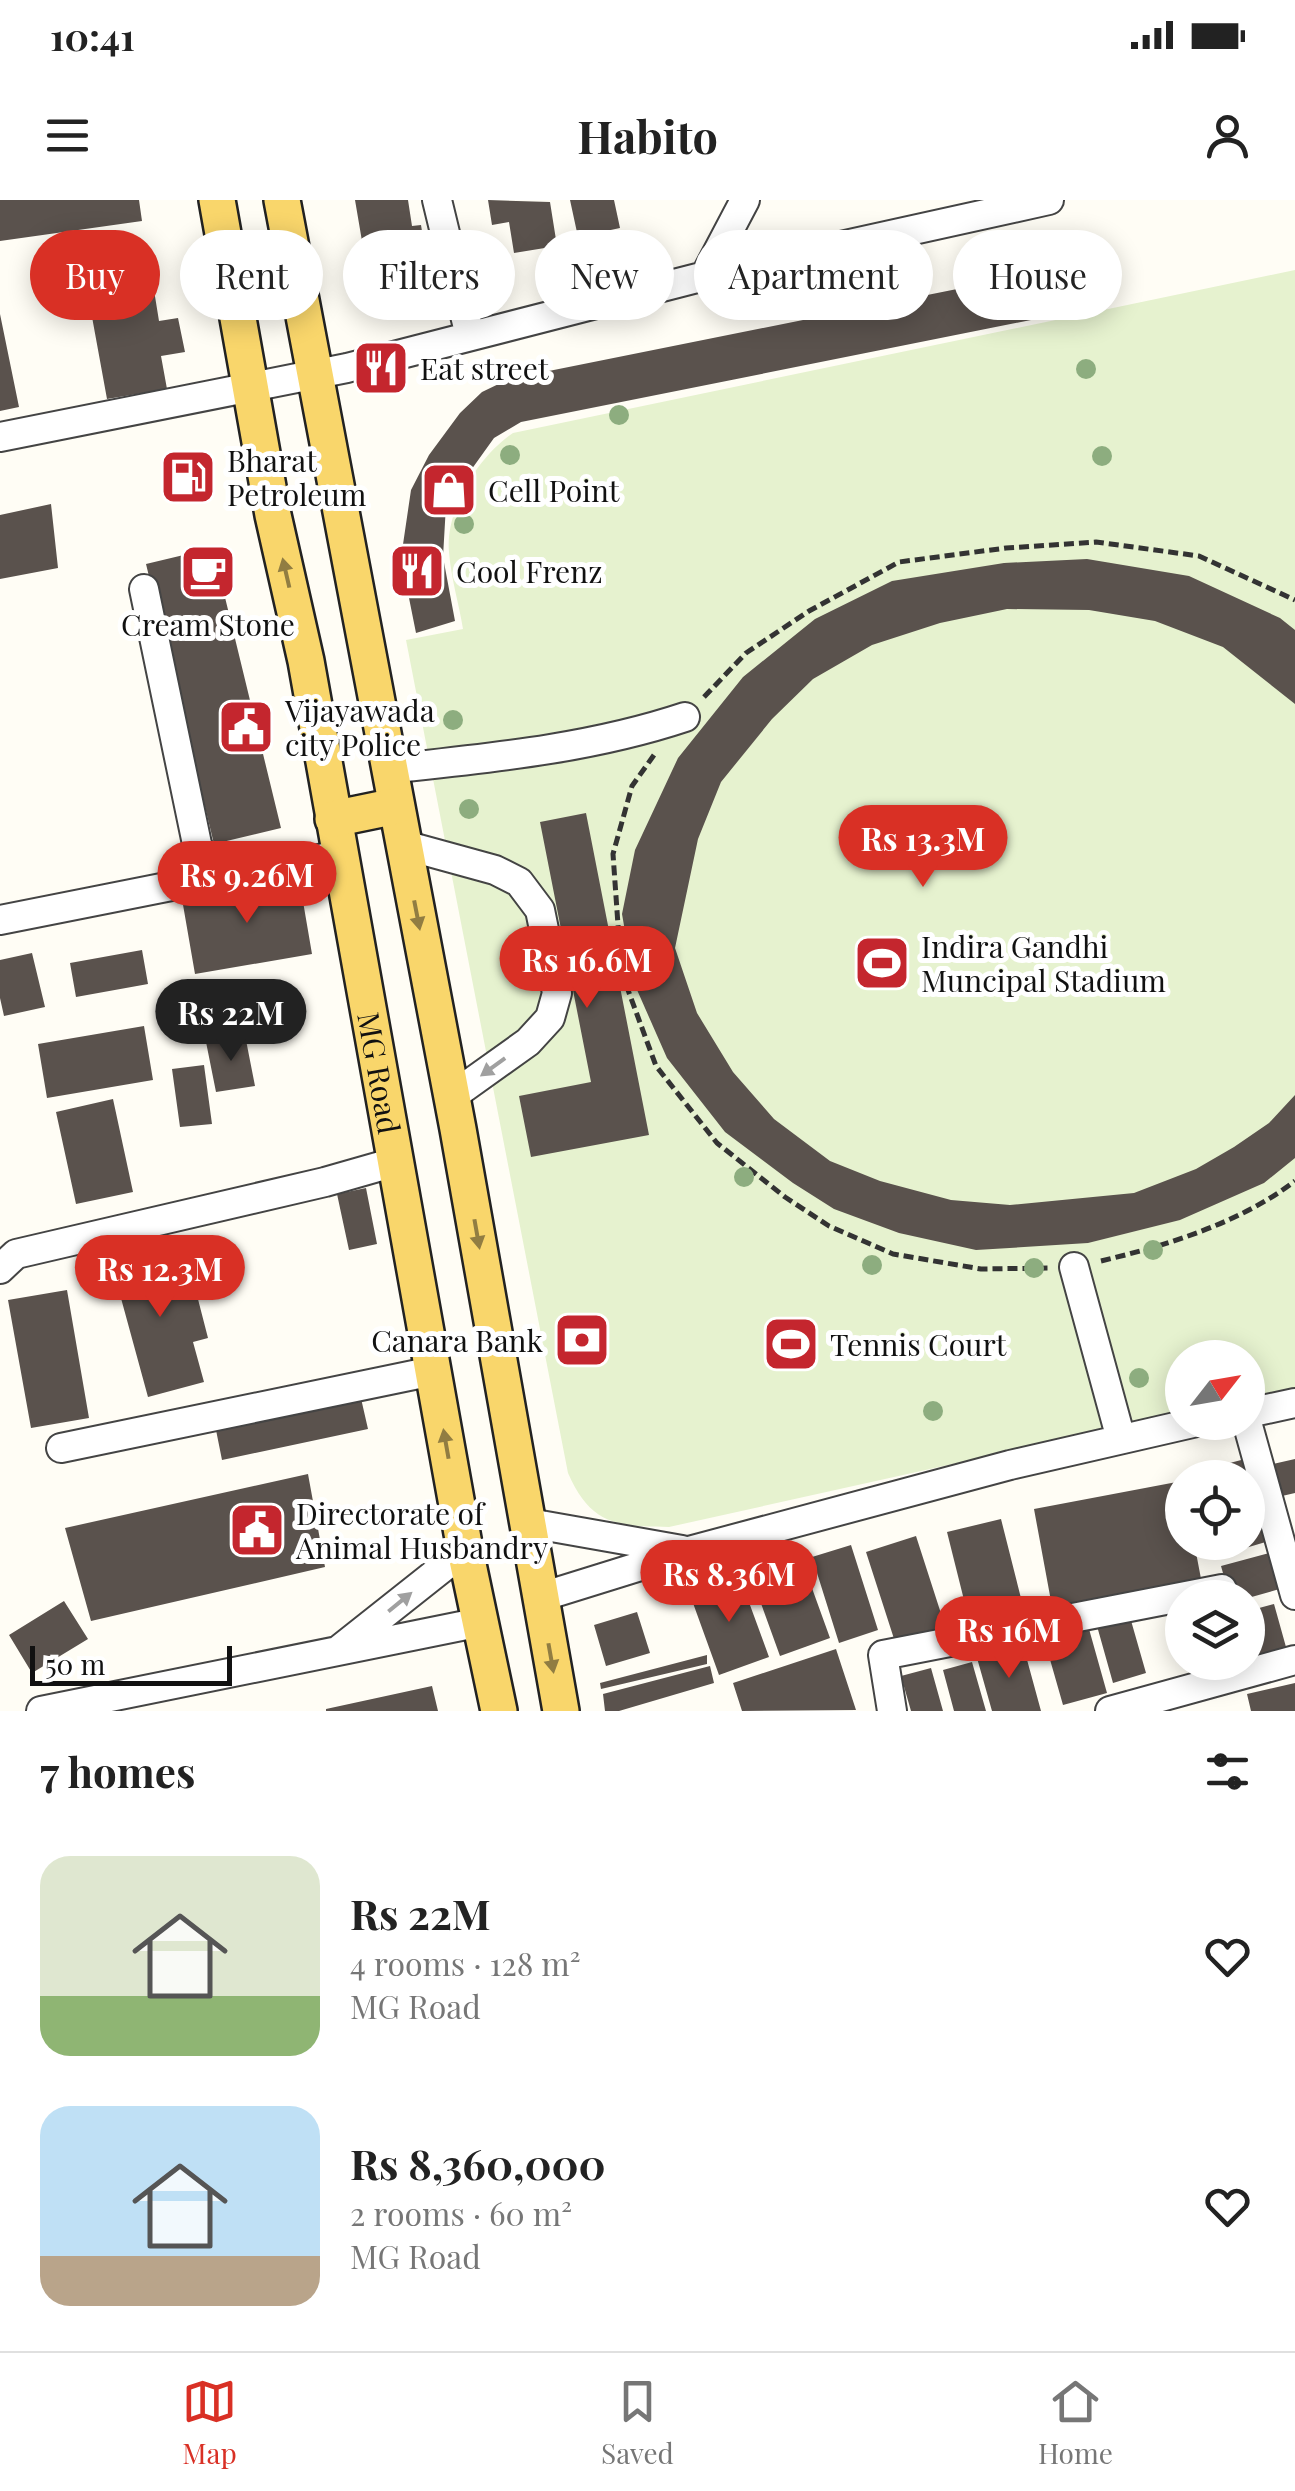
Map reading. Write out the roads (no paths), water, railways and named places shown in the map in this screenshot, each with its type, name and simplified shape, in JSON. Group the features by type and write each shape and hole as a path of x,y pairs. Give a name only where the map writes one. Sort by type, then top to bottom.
{"main road":[{"name":"MG Road","path":"216,200 273,515 306,662 465,1550 499,1711"},
{"path":"282,200 451,1096 560,1711"},
{"path":"333,818 396,806"}],"street":[{"path":"437,200 470,336"},
{"path":"729,230 745,200"},
{"path":"913,230 1049,200"},
{"path":"0,437 317,374 694,279"},
{"path":"144,590 197,844 204,860 216,870 233,874"},
{"path":"389,768 559,749 685,717"},
{"path":"404,846 495,870 519,882 540,910 557,992 550,1018 528,1042 451,1096"},
{"path":"0,920 340,855"},
{"path":"0,1268 16,1254 395,1162"},
{"path":"1074,1267 1121,1440"},
{"path":"61,1448 433,1371"},
{"path":"1265,1409 1295,1403"},
{"path":"541,1597 688,1551 1010,1465 1165,1430"},
{"path":"1252,1440 1295,1595"},
{"path":"529,1523 688,1551"},
{"path":"335,1653 465,1550"},
{"path":"892,1711 883,1655 1165,1600"},
{"path":"41,1711 482,1622"},
{"path":"1110,1711 1295,1660"}],"place":[{"name":"Eat street","path":"381,368"},
{"name":"Bharat Petroleum","path":"188,477"},
{"name":"Cell Point","path":"449,490"},
{"name":"Cool Frenz","path":"417,571"},
{"name":"Cream Stone","path":"208,572"},
{"name":"Vijayawada city Police","path":"246,727"},
{"name":"Indira Gandhi Muncipal Stadium","path":"882,963"},
{"name":"Canara Bank","path":"582,1340"},
{"name":"Tennis Court","path":"791,1344"},
{"name":"Directorate of Animal Husbandry","path":"257,1530"}]}
